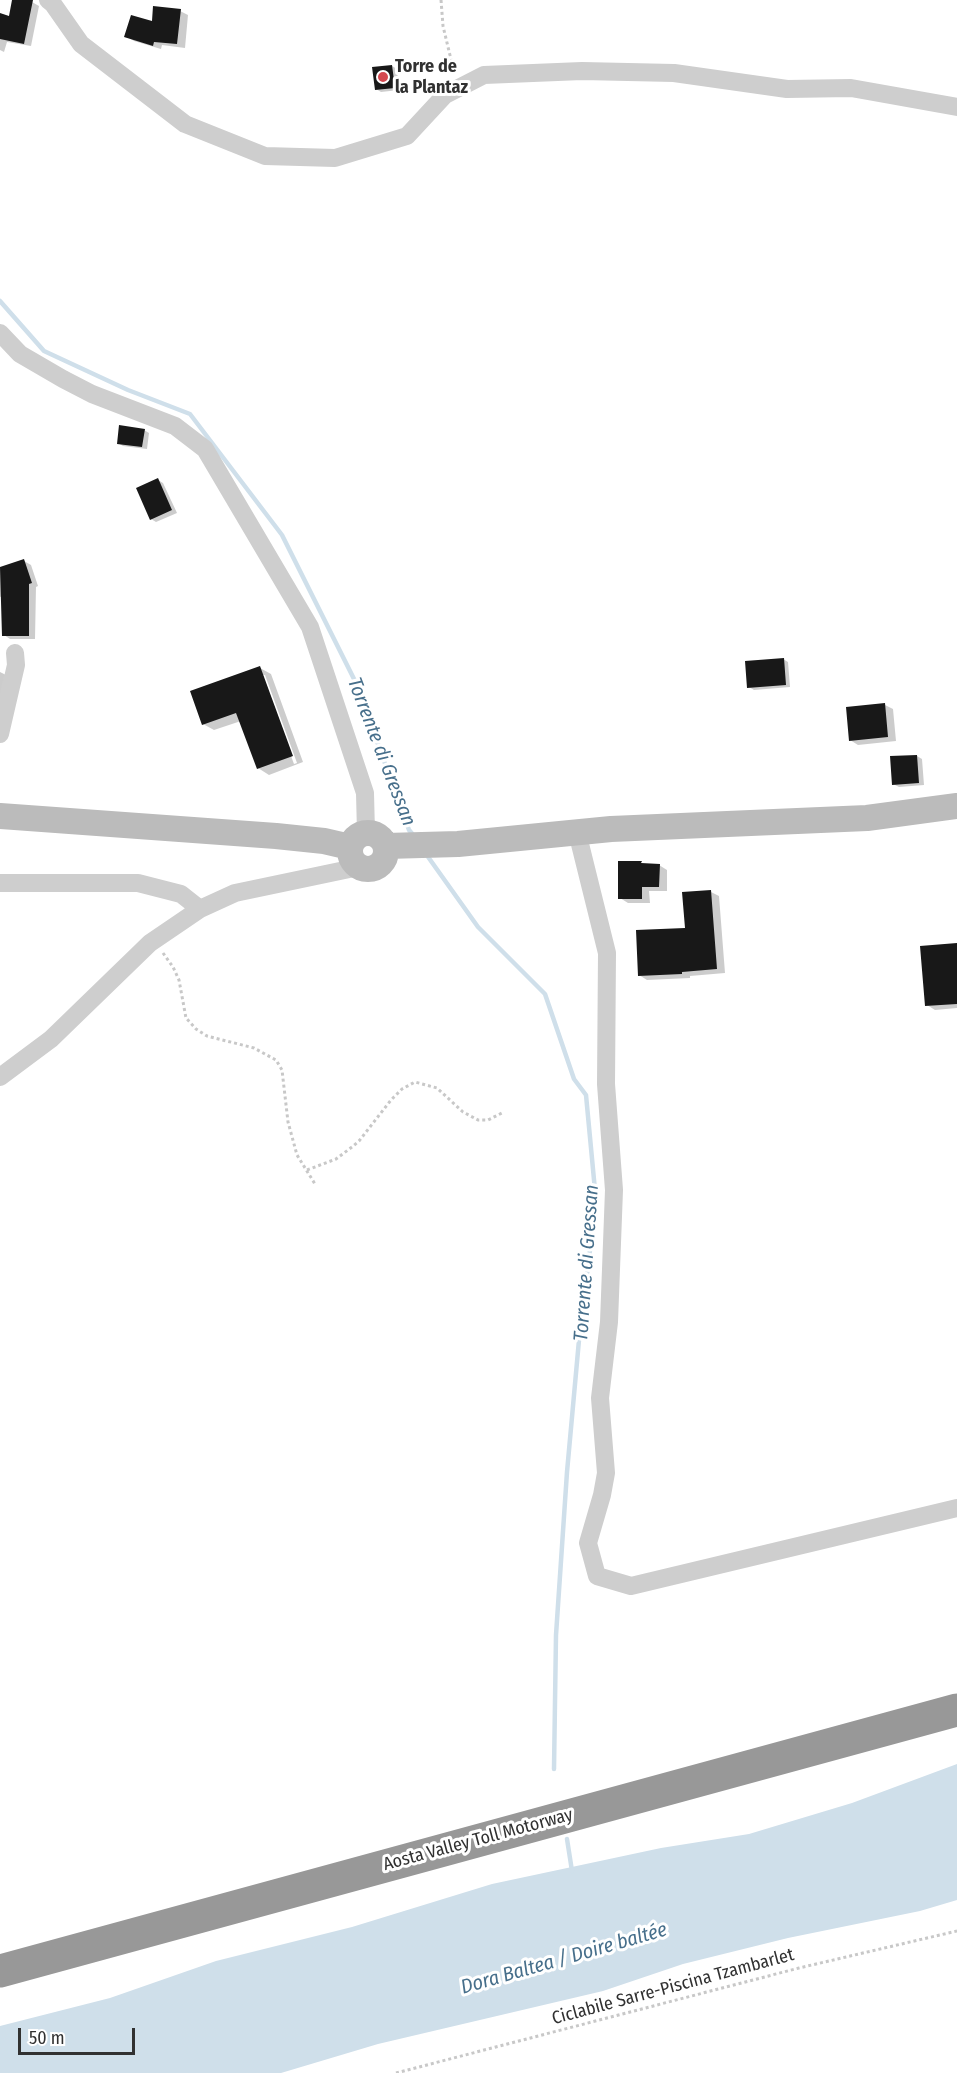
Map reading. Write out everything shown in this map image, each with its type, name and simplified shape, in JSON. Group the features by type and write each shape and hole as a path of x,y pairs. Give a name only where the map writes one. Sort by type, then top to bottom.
{"highway":[{"name":"Aosta Valley Toll Motorway","path":"0,1950 957,1689"},
{"name":"Aosta Valley Toll Motorway","path":"0,1971 957,1710"}],"main road":[{"path":"0,816 276,836 365,848 458,844 578,832 867,818 957,806"}],"street":[{"path":"48,0 81,44 185,124 265,156 335,158 407,136 445,95 484,75 582,71 674,73 787,89 851,88 957,107"},
{"path":"0,333 20,354 63,379 92,394 175,426 205,449 310,627 364,793 365,848 235,893 200,909 150,943 51,1039 0,1077"},
{"path":"0,734 16,665 15,653"},
{"path":"578,832 608,952 606,1084 614,1190 609,1322 600,1398 606,1473 588,1543 597,1576 631,1586 957,1508"},
{"path":"0,883 138,883 181,894 200,909"}],"path":[{"path":"441,0 443,26 458,89"},
{"path":"150,943 163,952 173,967 179,980 186,1018 196,1029 207,1036 254,1048 276,1060 282,1070 288,1122 297,1155 315,1185"},
{"path":"306,1170 336,1159 352,1147 396,1094 415,1082 437,1088 463,1112 478,1120 488,1120 502,1113"},
{"name":"Ciclabile Sarre-Piscina Tzambarlet","path":"396,2073 799,1968 957,1931"}],"water":[{"name":"Dora Baltea / Doire baltée","path":"957,1764 957,1900 920,1911 788,1938 683,1964 603,1991 378,2044 281,2073 0,2073 0,2026 110,1998 216,1961 352,1927 492,1884 661,1848 749,1834 852,1803"}],"building":[{"path":"12,0 33,0 24,44 0,39 0,13 9,16"},
{"path":"153,6 181,9 177,44 154,42 153,46 124,37 131,15 152,21"},
{"name":"Torre de la Plantaz","path":"392,65 395,88 375,90 372,67"},
{"path":"119,425 145,429 142,447 117,444"},
{"path":"158,478 172,510 150,520 136,488"},
{"path":"24,559 32,583 29,584 29,636 2,636 0,567"},
{"path":"784,658 786,685 747,688 745,661"},
{"path":"260,666 293,756 257,769 236,713 202,725 190,691"},
{"path":"885,703 888,737 849,741 846,707"},
{"path":"917,755 919,783 892,785 890,756"},
{"path":"618,861 660,864 659,887 642,887 642,899 618,899"},
{"path":"711,890 717,969 682,972 682,974 638,976 636,930 685,928 682,892"},
{"path":"957,943 957,1004 925,1006 920,946"}],"waterway":[{"name":"Torrente di Gressan","path":"0,301 44,351 128,390 190,414 282,535 356,683 409,830 415,837"},
{"name":"Torrente di Gressan","path":"426,854 478,927 545,994 574,1079 586,1095 596,1201 579,1340 567,1472 556,1635 554,1769"},
{"name":"Torrente di Gressan","path":"567,1839 572,1871"}],"place":[{"name":"Torre de la Plantaz","path":"383,77"}]}
